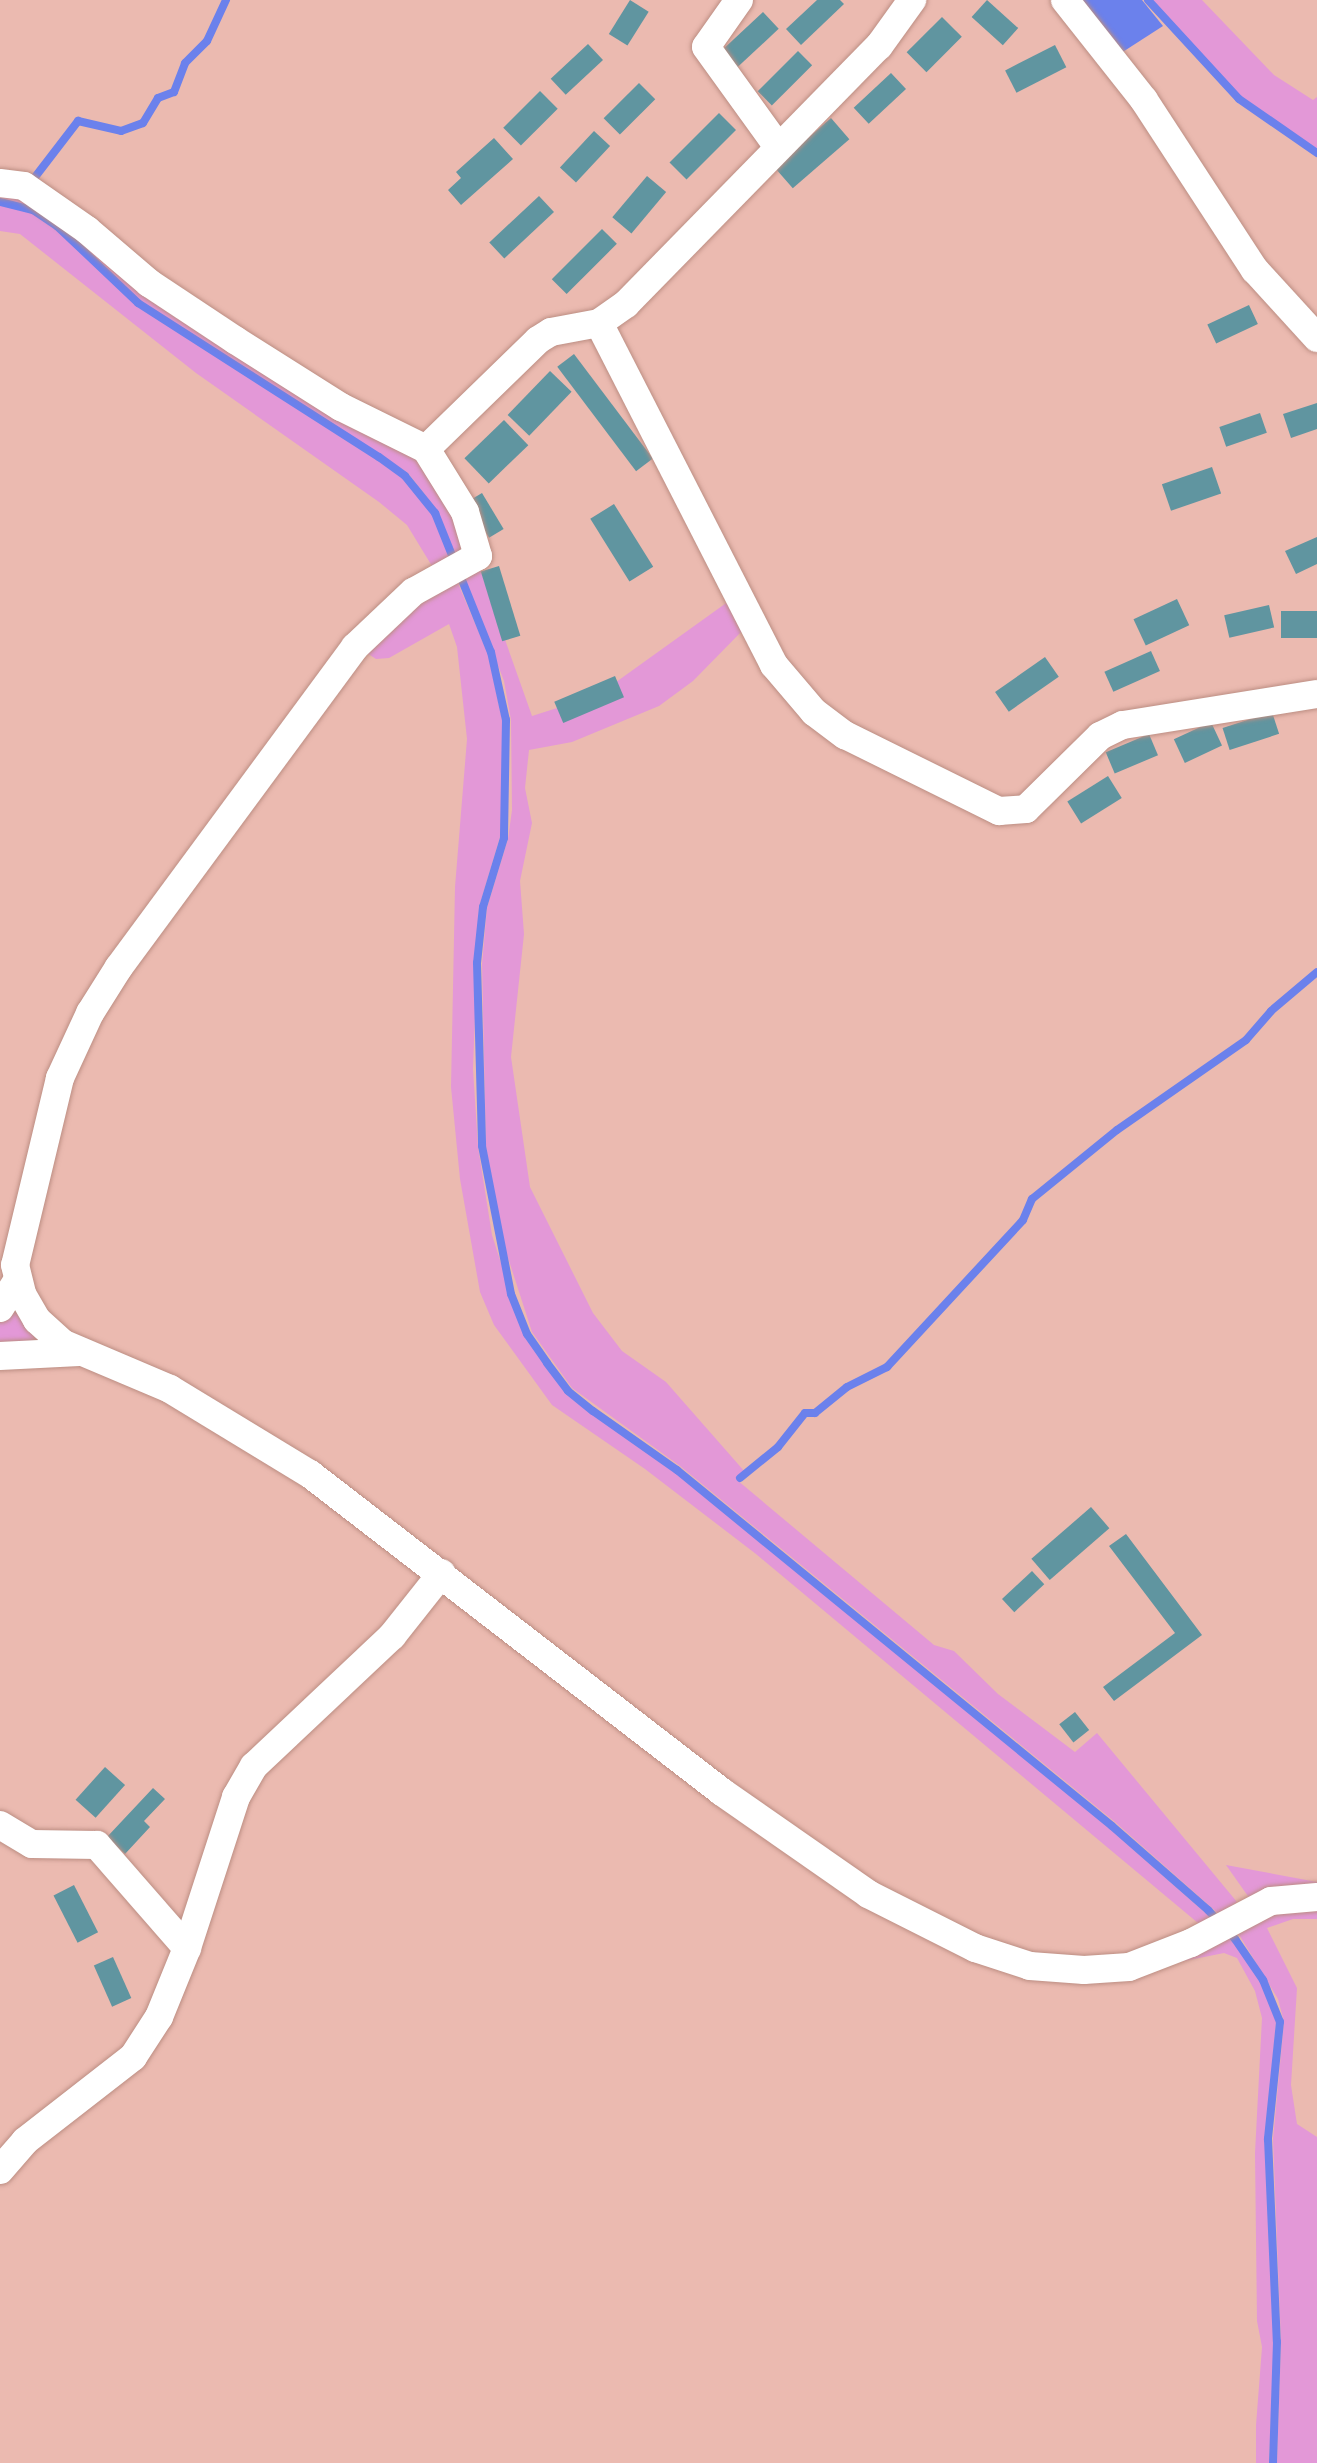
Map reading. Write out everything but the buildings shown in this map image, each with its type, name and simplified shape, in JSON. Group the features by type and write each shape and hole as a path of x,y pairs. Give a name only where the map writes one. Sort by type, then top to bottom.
{"street":[{"path":"739,0 706,47 778,147"},
{"path":"426,449 538,341 551,332 599,323 626,304 879,46 912,0"},
{"path":"1065,0 1144,100 1255,270 1317,338"},
{"path":"0,183 24,186 88,230 149,283 341,408 426,449 465,512 477,543 478,556 455,568 384,617 328,679 90,1013 70,1048 60,1078 15,1265 17,1280 37,1321 64,1344 170,1389 238,1426 442,1573 722,1792 868,1894 944,1934 1030,1966 1084,1970 1148,1962 1271,1900 1317,1897"},
{"path":"599,323 707,528 768,656 814,712 845,735 999,810 1026,809 1100,736 1123,725 1317,694"},
{"path":"0,1308 17,1280"},
{"path":"0,1356 82,1352"},
{"path":"0,2170 25,2141 133,2057 159,2017 187,1948 236,1797 254,1766 392,1636 442,1573"},
{"path":"0,1825 32,1844 97,1845 187,1948"}],"shaded area":[{"path":"1151,0 1202,0 1274,75 1313,100 1317,97 1317,150 1241,97"},
{"path":"0,188 22,191 425,454 471,545 457,559 438,511 408,473 140,300 59,223 34,207 0,198"},
{"path":"0,203 32,212 55,227 137,304 403,477 433,514 451,562 435,571 407,525 379,502 196,373 20,234 0,231"},
{"path":"480,569 532,716 598,695 729,601 744,629 693,681 659,706 572,742 529,750 525,788 532,823 520,881 524,934 511,1057 530,1187 593,1313 622,1351 666,1382 745,1472 737,1480 934,1645 954,1651 998,1694 1075,1752 1097,1733 1237,1902 1220,1915 1115,1822 680,1466 572,1388 532,1332 500,1233 486,1146 482,964 487,908 508,839 512,810 511,720 504,681 465,580"},
{"path":"454,574 488,654 502,720 503,809 500,837 479,907 473,1069 478,1147 492,1235 524,1335 566,1394 675,1472 1110,1829 1211,1918 1204,1928 756,1554 645,1469 552,1405 494,1325 480,1292 460,1179 451,1087 455,887 467,739 457,647 449,624 389,658 376,659 361,649"},
{"path":"12,1301 45,1340 0,1351 0,1321"},
{"path":"1226,1865 1317,1882 1317,1885 1250,1899"},
{"path":"1317,1907 1317,1919 1293,1919 1267,1928 1297,1988 1291,2085 1297,2124 1317,2137 1317,2463 1277,2463 1281,2342 1273,2139 1284,2022 1278,1999 1238,1933 1285,1910"},
{"path":"1230,1938 1260,1981 1276,2022 1265,2139 1274,2342 1269,2463 1256,2463 1262,2347 1257,2321 1255,2153 1262,2018 1255,1991 1237,1958 1224,1953 1179,1962"}],"water":[{"path":"1075,0 1142,0 1163,26 1118,55"}],"waterway":[{"path":"32,181 78,121 121,131 143,123 158,98 174,92 185,63 207,41 226,0"},
{"path":"1148,0 1239,99 1317,153"},
{"path":"0,202 33,210 57,226 138,303 379,457 405,476 435,513 491,652 506,720 504,838 483,907 477,963 482,1146 511,1294 527,1334 547,1363 568,1391 677,1470 1112,1826 1208,1910 1235,1939 1263,1980 1280,2022 1268,2139 1277,2342 1273,2463"},
{"path":"740,1478 778,1447 805,1413 815,1413 847,1387 887,1367 1023,1220 1032,1199 1117,1130 1246,1040 1271,1011 1317,972"}]}
